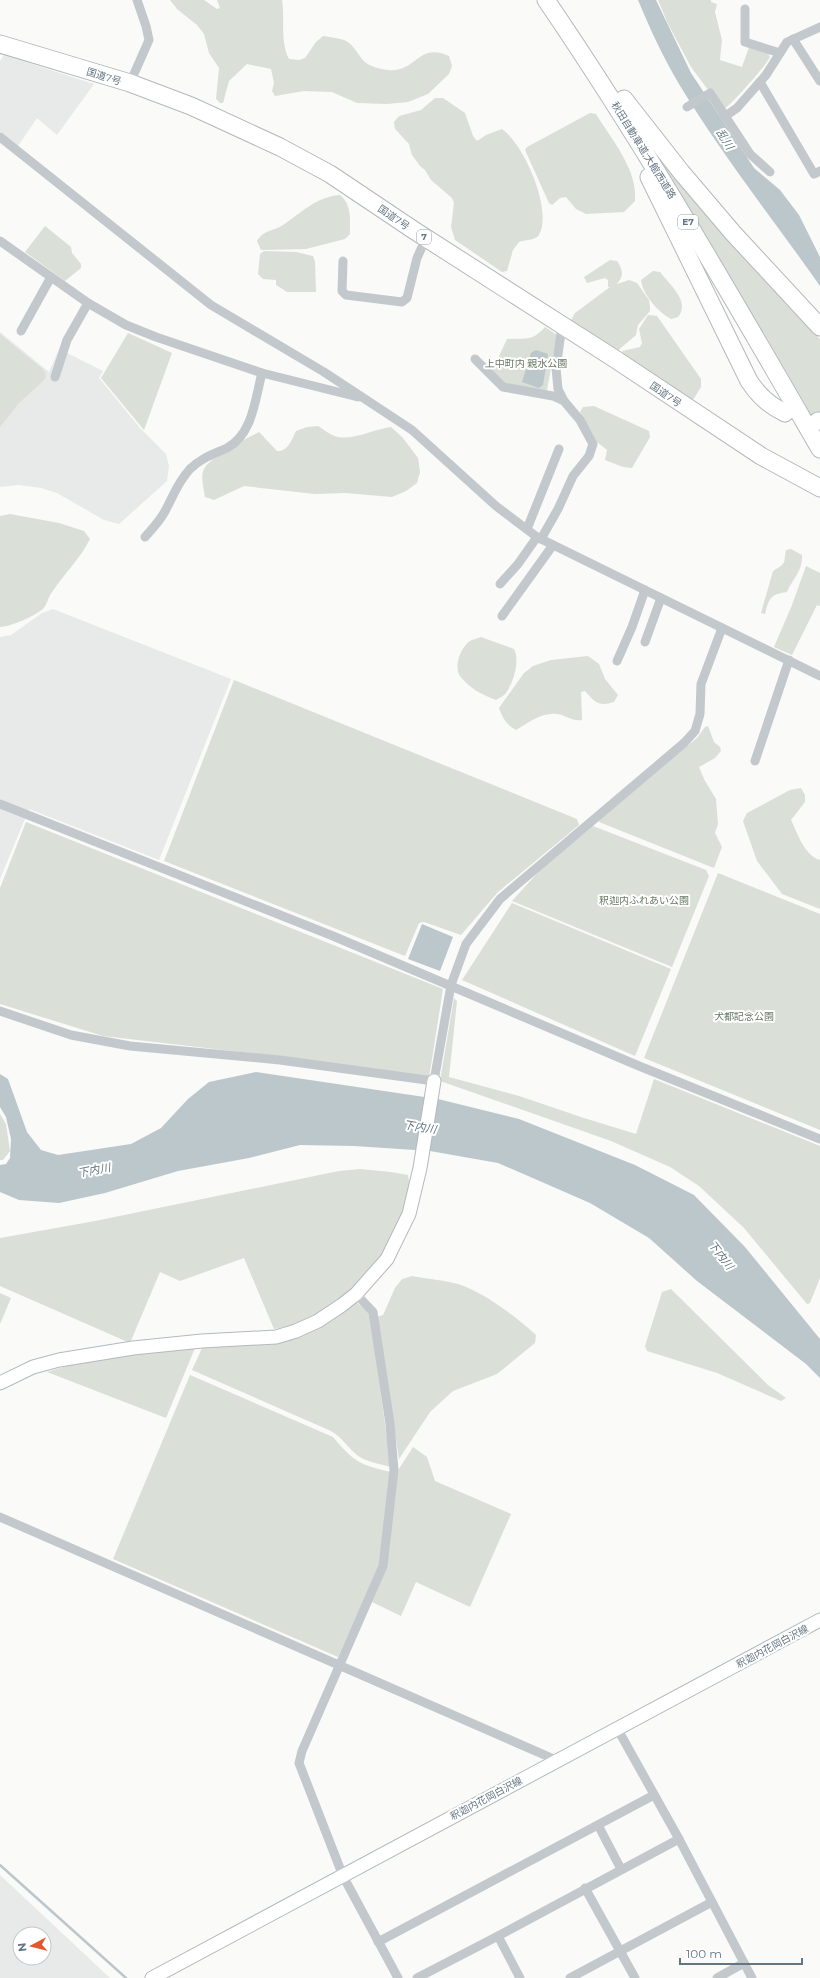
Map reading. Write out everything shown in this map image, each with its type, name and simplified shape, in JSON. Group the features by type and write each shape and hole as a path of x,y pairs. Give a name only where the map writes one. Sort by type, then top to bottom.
{"highway":[{"path":"546,0 682,173 733,232 820,327"},
{"path":"546,0 563,32 615,113 639,157 749,381 759,395 772,407 785,413"},
{"name":"秋田自動車道;大館西道路","path":"546,0 664,182 820,449"},
{"name":"国道7号","path":"0,44 130,83 191,106 280,147 330,174 761,456 820,488"}],"main road":[{"path":"0,1383 33,1367 66,1359 133,1348 202,1341 276,1337 296,1331 318,1321 356,1294 387,1259 409,1214 420,1168 434,1081"},
{"name":"釈迦内花岡白沢線","path":"152,1978 556,1760 820,1620"}],"street":[{"path":"130,83 149,40 137,0"},
{"path":"745,9 745,42 780,53"},
{"path":"724,117 737,108 760,82 786,42 820,27"},
{"path":"793,39 820,81"},
{"path":"760,82 814,174 820,171"},
{"path":"687,107 710,93 724,117 750,154 770,172"},
{"path":"0,138 211,306 324,372 412,430 496,506 539,538 820,676"},
{"path":"343,261 342,291 346,296 402,302 407,298 417,258 426,238"},
{"path":"0,241 88,303 126,325 156,338 262,373 363,398"},
{"path":"21,331 51,277"},
{"path":"55,377 67,340 88,303"},
{"path":"500,584 539,538 558,509 573,476 589,456 593,444 580,420 564,401 558,389 556,368 562,326"},
{"path":"475,359 503,387 553,396 564,401"},
{"path":"145,537 163,515 177,484 191,468 204,458 228,447 240,439 248,426 262,373"},
{"path":"527,529 559,449"},
{"path":"502,616 553,545"},
{"path":"617,661 632,627 645,590"},
{"path":"645,642 661,598"},
{"path":"0,1011 71,1035 130,1046 280,1060 434,1081 451,985 466,944 500,899 684,743 695,731 700,714 701,684 722,628"},
{"path":"755,761 789,660"},
{"path":"0,804 241,899 451,985 639,1066 820,1139"},
{"path":"356,1294 373,1312 390,1424 394,1470 383,1566 302,1751 299,1763 342,1876 398,1978"},
{"path":"0,1517 340,1664 556,1760"},
{"path":"617,1728 679,1838 752,1978"},
{"path":"378,1942 654,1795"},
{"path":"598,1825 621,1869"},
{"path":"417,1978 679,1838"},
{"path":"586,1888 635,1978"},
{"path":"570,1978 712,1902"},
{"path":"498,1936 520,1978"},
{"path":"717,1978 744,1964"}],"shaded area":[{"path":"4,55 94,84 57,135 37,118 18,146 0,132 0,61"},
{"path":"0,332 49,372 59,349 103,371 99,378 140,428 166,454 169,466 167,481 119,524 104,520 57,493 41,488 19,485 0,487"},
{"path":"53,609 231,679 159,860 29,809 0,879 0,637 11,635 42,613"},
{"path":"0,1875 110,1978 0,1978"}],"green space":[{"path":"170,0 204,0 217,9 220,8 217,0 282,0 284,38 286,52 289,59 299,60 305,58 316,42 323,36 337,38 348,42 367,63 382,69 398,70 423,55 430,53 438,53 449,56 452,66 449,74 428,94 408,102 387,104 357,103 332,92 304,91 275,96 272,91 274,83 271,69 247,64 229,81 223,103 220,103 216,99 219,68 209,53 204,34 197,25 177,9"},
{"path":"658,0 711,0 711,2 717,4 715,12 722,40 720,60 742,67 749,47 768,53 770,57 762,69 740,94 723,110 691,67 668,24"},
{"path":"435,98 443,98 465,113 473,136 477,141 486,135 502,129 519,148 534,178 542,210 542,224 539,235 533,239 519,242 513,250 507,271 502,272 455,240 451,227 454,203 452,198 431,180 425,170 412,155 409,144 395,129 394,122 399,116 421,110"},
{"path":"590,113 596,114 609,134 623,156 632,178 635,189 635,201 624,212 586,214 576,209 566,197 560,198 552,205 549,203 525,150 527,147"},
{"path":"664,164 820,339 820,413 810,415"},
{"path":"340,195 347,203 350,213 350,234 345,239 306,249 261,250 257,241 259,237 280,227 316,202 331,196"},
{"path":"45,226 71,247 72,253 81,264 81,268 65,281 25,252"},
{"path":"264,251 296,252 313,256 315,262 316,292 287,292 276,285 276,280 263,279 258,274 260,254"},
{"path":"610,260 617,261 621,267 622,276 617,284 629,280 637,283 649,300 650,307 650,311 638,325 636,335 615,353 570,322 575,313 610,287 608,287 608,280 605,278 587,283 584,277"},
{"path":"653,271 660,272 677,293 682,305 678,317 671,319 656,308 642,286 641,280"},
{"path":"648,315 657,316 701,379 701,387 693,400 670,387 625,357 622,351 640,347 642,343 639,329"},
{"name":"上中町内 親水公園","path":"545,327 557,335 547,390 543,391 503,384 493,374 493,369 507,339 524,339 532,337"},
{"path":"128,333 172,353 144,430 101,378"},
{"path":"0,334 44,370 46,377 18,404 0,427"},
{"path":"594,406 649,431 650,437 632,468 623,467 605,460 607,450 597,442 580,412 583,407"},
{"path":"318,426 333,435 344,438 358,436 391,427 403,438 418,458 420,472 417,483 406,491 392,497 345,493 315,494 244,486 214,500 205,497 202,479 203,472 207,464 213,459 259,432 277,451 281,451 287,447 296,431 307,427"},
{"path":"10,514 59,523 84,531 90,539 82,553 57,585 43,609 22,621 0,627 0,516"},
{"path":"791,549 802,555 801,566 787,592 774,596 768,604 765,614 761,613 773,571 783,564 786,550"},
{"path":"806,566 820,573 820,606 817,605 792,655 774,647 792,605"},
{"path":"481,637 514,649 516,654 515,671 509,688 503,696 496,700 472,688 458,672 458,661 465,646 468,642"},
{"path":"588,656 599,664 605,679 618,695 614,702 600,704 585,691 581,692 582,720 551,714 536,718 516,730 505,721 499,708 524,673 533,666 551,660"},
{"path":"234,680 577,819 579,825 498,892 461,935 424,922 419,923 405,956 164,861"},
{"path":"708,726 714,742 720,747 721,751 715,758 699,767 705,781 716,799 718,824 715,833 722,847 714,868 599,822 601,816 697,738 705,727"},
{"path":"801,788 805,795 805,802 791,820 806,849 810,854 820,860 820,909 782,894 757,861 743,821 747,813 790,790"},
{"path":"26,822 443,989 429,1078 266,1055 103,1036 0,1004 0,888"},
{"name":"釈迦内ふれあい公園","path":"593,826 706,870 709,876 672,967 512,901 542,868"},
{"name":"犬都記念公園","path":"718,873 820,914 820,1130 644,1058"},
{"path":"512,903 671,969 635,1056 462,980"},
{"path":"454,998 457,1001 449,1077 519,1096 636,1134 654,1079 820,1146 820,1278 810,1303 807,1304 744,1228 699,1186 670,1167 611,1141 440,1081"},
{"path":"0,1114 6,1124 10,1151 3,1160 0,1160"},
{"path":"360,1169 408,1175 409,1192 404,1211 396,1231 371,1269 342,1299 315,1316 295,1324 274,1329 244,1258 180,1281 160,1272 130,1343 0,1286 0,1238 95,1221 339,1171"},
{"path":"412,1276 458,1284 469,1288 499,1306 536,1335 535,1343 497,1374 453,1391 430,1412 399,1459 377,1317 383,1315 395,1288 402,1279"},
{"path":"671,1289 768,1385 786,1398 781,1401 717,1373 647,1351 645,1346 662,1292"},
{"path":"0,1293 11,1298 0,1324"},
{"path":"356,1302 366,1310 370,1316 391,1467 361,1457 331,1431 192,1370 203,1346 270,1344 296,1338 307,1334 332,1320"},
{"path":"195,1348 166,1418 47,1372 83,1362"},
{"path":"190,1375 333,1437 352,1457 358,1461 372,1467 391,1472 379,1566 338,1657 113,1559"},
{"path":"413,1447 427,1457 435,1481 511,1514 470,1607 416,1582 401,1616 372,1602 385,1569 397,1472"}],"water":[{"name":"乱川","path":"638,0 656,0 691,73 754,168 780,190 799,215 820,257 820,286 695,110 668,64"},
{"path":"536,350 548,354 543,385 539,388 522,382 531,353"},
{"path":"422,924 453,937 440,971 408,959"},
{"name":"下内川","path":"256,1072 438,1099 519,1119 635,1165 694,1195 745,1247 820,1339 820,1378 806,1364 697,1281 649,1238 590,1203 498,1163 430,1151 354,1146 300,1145 249,1158 178,1171 105,1193 59,1203 19,1200 0,1192 0,1165 6,1164 10,1158 11,1139 6,1117 0,1107 0,1074 8,1079 27,1132 41,1150 58,1155 131,1144 161,1128 188,1099 209,1082"}],"waterway":[{"path":"0,1865 126,1978"}]}
